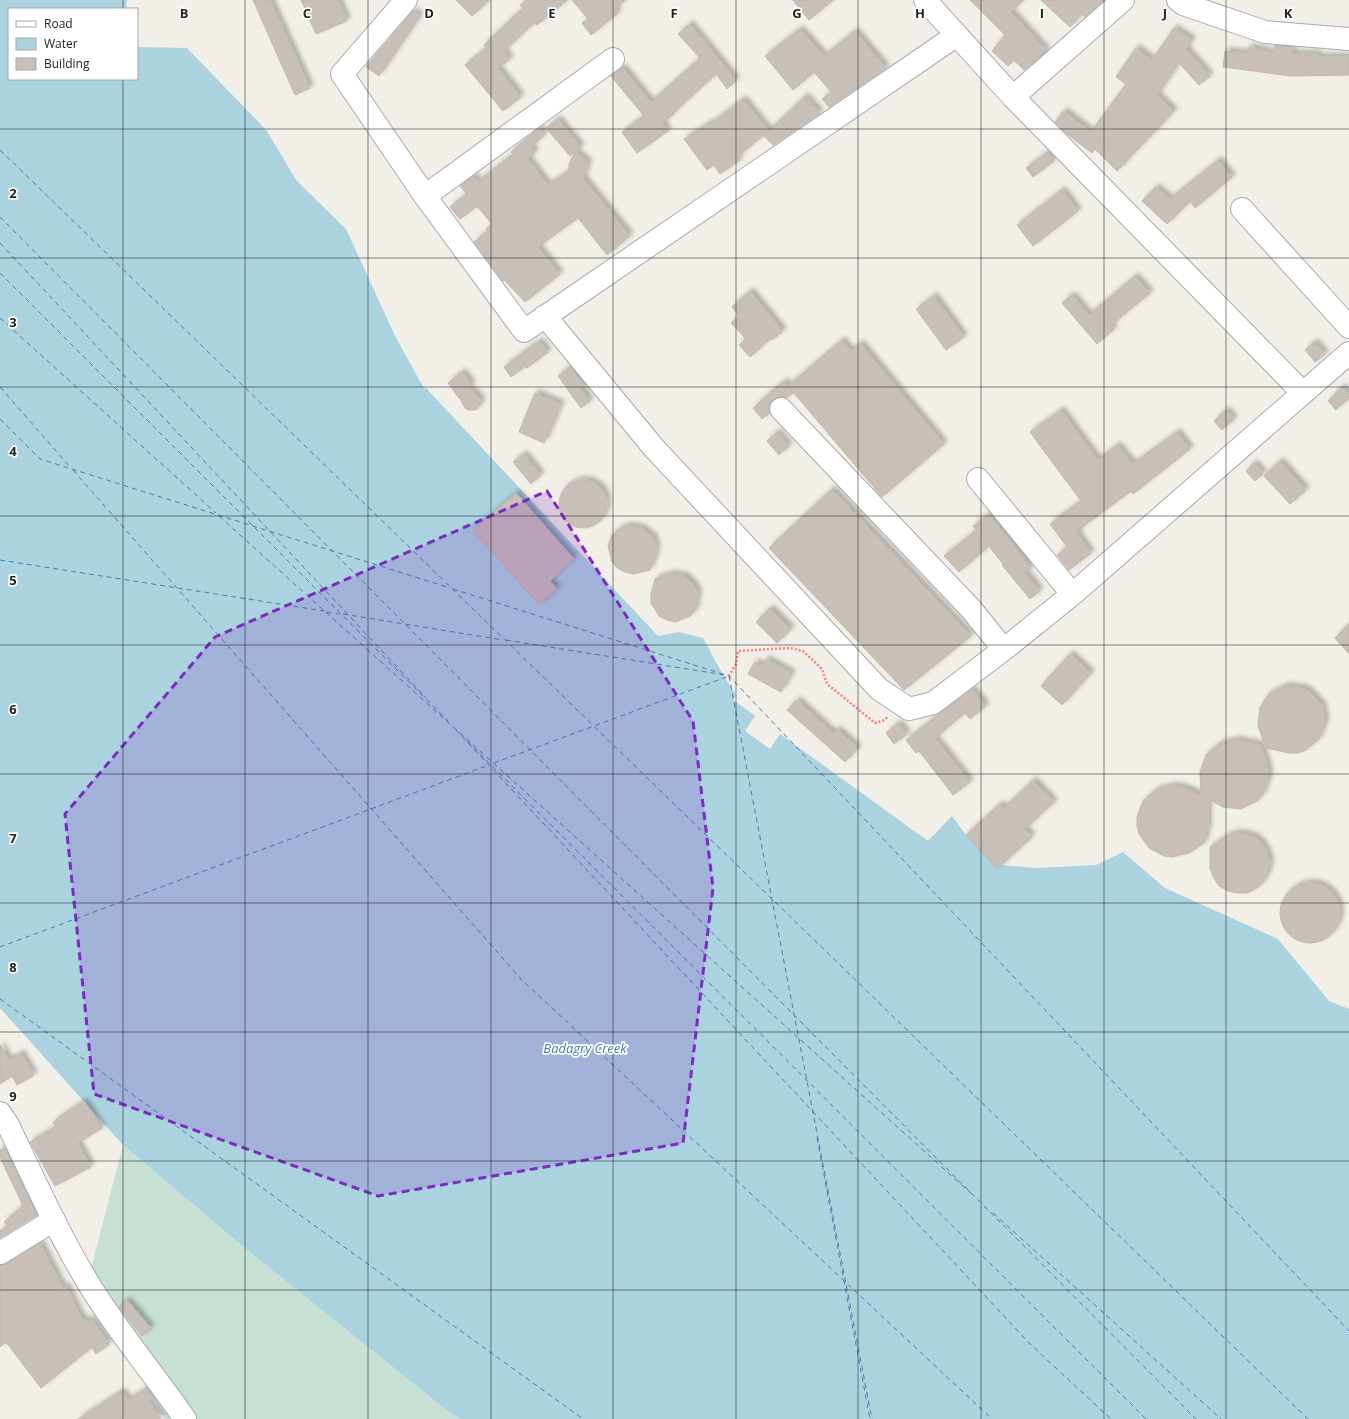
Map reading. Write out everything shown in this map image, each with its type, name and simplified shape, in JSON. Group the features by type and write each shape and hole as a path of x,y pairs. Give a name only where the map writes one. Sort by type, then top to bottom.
{"street":[{"path":"406,0 342,74 425,196 524,331 957,36"},
{"path":"925,0 1013,97 1297,388"},
{"path":"1013,97 1123,0"},
{"path":"1178,0 1183,4 1265,32 1349,39"},
{"path":"425,196 613,60"},
{"path":"1242,209 1349,327"},
{"path":"546,316 654,448 879,689 904,706 933,703 1007,647 1074,593 1297,388 1349,336"},
{"path":"904,706 996,640 1297,388 1349,353"},
{"path":"781,409 972,610 996,640"},
{"path":"978,479 1064,584"},
{"path":"0,1113 8,1125 54,1220 87,1281 126,1340 185,1419"},
{"path":"0,1252 54,1220"}],"path":[{"path":"729,676 736,664 738,651 790,648 803,651 817,662 822,669 827,684 875,723 885,720 904,706"}],"highlighted area":[{"path":"547,491 693,721 713,888 683,1143 378,1196 94,1094 65,814 215,637"}],"green space":[{"path":"123,1145 246,1249 449,1412 462,1419 165,1419 87,1284"}],"water":[{"name":"Badagry Creek","path":"0,0 127,0 126,8 8,8 8,80 138,80 138,47 187,48 267,131 296,180 346,229 396,338 425,390 425,387 658,636 679,632 703,638 736,695 733,700 928,841 952,816 966,835 1001,865 1036,868 1096,865 1123,852 1165,888 1278,939 1329,1001 1349,1009 1349,1419 462,1419 449,1412 246,1249 123,1145 0,1008"}],"pier":[{"path":"755,716 780,734 770,749 745,731"}],"building":[{"path":"253,0 270,0 310,88 295,95"},
{"path":"301,0 338,0 347,21 316,34"},
{"path":"456,0 489,0 472,16"},
{"path":"527,0 567,0 537,25 535,22 504,51 510,59 498,68 521,97 503,111 465,65 486,48 484,45 523,8 520,5"},
{"path":"572,0 625,0 615,9 618,13 591,35 582,23 588,19"},
{"path":"793,0 833,0 809,20"},
{"path":"970,0 1023,0 1011,12 1047,51 1024,70 1014,60 1008,66 992,51 1005,35"},
{"path":"1041,0 1104,0 1085,17 1082,14 1070,27"},
{"path":"413,11 420,16 379,76 366,67"},
{"path":"690,24 736,80 727,89 716,74 673,113 674,114 662,123 668,131 637,153 622,132 644,116 611,76 622,67 651,102 700,58 678,34"},
{"path":"1174,28 1192,40 1186,49 1210,76 1199,85 1179,63 1157,95 1174,111 1117,171 1095,149 1092,153 1067,134 1055,122 1064,111 1091,132 1126,84 1116,77 1136,48 1152,60"},
{"path":"800,29 824,56 855,31 886,68 829,107 822,99 831,92 814,72 793,90 765,56"},
{"path":"1275,45 1293,47 1292,54 1318,54 1318,57 1349,57 1349,75 1291,76 1223,67 1225,51 1247,53 1249,47 1274,53"},
{"path":"805,96 820,113 773,145 764,136 765,134 737,157 740,160 720,174 714,165 707,170 684,139 711,122 712,123 743,99 769,131"},
{"path":"558,119 581,147 570,156 546,128"},
{"path":"539,128 545,134 531,147 535,152 528,159 548,185 569,171 569,164 575,152 586,160 588,164 583,178 630,236 607,255 578,218 538,247 560,274 525,302 504,280 503,281 474,242 488,231 486,229 492,224 477,206 460,219 450,207 467,194 460,186 473,176 478,182 513,154 511,152"},
{"path":"1048,152 1054,161 1033,177 1026,168"},
{"path":"1218,160 1232,177 1195,208 1190,201 1167,224 1142,201 1156,187 1170,199"},
{"path":"1062,190 1078,211 1033,246 1017,225"},
{"path":"1135,276 1150,293 1111,325 1114,329 1097,344 1062,303 1072,295 1089,315"},
{"path":"750,291 783,331 772,340 771,338 750,357 739,345 746,339 731,323 739,316 732,307"},
{"path":"934,296 964,337 946,350 916,309"},
{"path":"842,340 851,351 860,343 944,444 882,497 788,386"},
{"path":"539,341 548,352 527,368 525,366 511,377 504,367"},
{"path":"1314,342 1325,354 1315,362 1305,350"},
{"path":"570,367 584,386 581,389 590,401 581,408 558,376"},
{"path":"462,372 472,384 468,387 481,399 481,403 476,410 468,410 465,408 448,383"},
{"path":"784,381 794,392 787,398 778,397 773,400 769,406 769,413 762,419 753,408"},
{"path":"1342,387 1349,395 1349,398 1336,410 1328,401"},
{"path":"535,393 561,404 544,443 519,432"},
{"path":"1061,410 1098,460 1117,445 1133,464 1177,432 1190,449 1133,494 1131,491 1077,531 1079,534 1078,535 1091,553 1069,570 1057,555 1067,547 1050,524 1081,501 1030,432"},
{"path":"1226,410 1234,419 1222,430 1214,421"},
{"path":"777,432 789,446 779,455 767,441"},
{"path":"524,454 541,475 531,484 513,462"},
{"path":"1280,461 1306,490 1290,504 1264,476"},
{"path":"1254,463 1263,473 1255,481 1246,471"},
{"path":"583,480 592,482 600,487 605,495 607,504 605,513 600,521 592,526 583,528 574,526 566,521 561,513 559,504 561,495 566,487 574,482"},
{"path":"832,489 971,636 904,690 769,548"},
{"path":"516,493 574,559 550,581 557,589 539,605 473,531"},
{"path":"989,514 1031,568 1025,573 1040,591 1030,599 1002,565 1003,564 989,546 959,572 944,556 977,530 973,526"},
{"path":"628,526 642,528 653,537 656,545 656,554 650,570 633,574 617,568 612,562 608,546 612,535 621,528"},
{"path":"670,574 685,576 695,586 698,594 695,610 690,616 675,622 659,616 651,603 651,594 655,579"},
{"path":"770,608 791,629 777,643 756,622"},
{"path":"1349,624 1349,654 1335,638"},
{"path":"1070,654 1091,673 1062,705 1041,686"},
{"path":"766,659 792,673 781,692 748,674 755,662 762,666"},
{"path":"1285,686 1302,688 1310,692 1322,705 1324,714 1325,722 1319,739 1306,750 1298,753 1289,753 1266,748 1258,726 1260,708 1264,701 1269,694"},
{"path":"972,689 986,706 970,719 965,713 935,738 970,782 953,795 919,751 916,753 906,740"},
{"path":"797,700 833,733 837,729 858,748 845,762 787,710"},
{"path":"898,723 907,734 894,744 886,733"},
{"path":"1237,740 1261,745 1268,768 1269,777 1263,794 1257,801 1241,809 1223,807 1208,799 1208,826 1204,843 1189,853 1172,857 1164,856 1149,848 1139,834 1137,826 1137,817 1143,801 1156,790 1172,786 1181,787 1201,795 1200,772 1206,755 1219,744"},
{"path":"1033,780 1054,802 1025,829 1032,837 997,869 966,835 1000,804 1004,808"},
{"path":"1236,833 1255,837 1262,843 1270,862 1264,881 1257,888 1247,893 1228,891 1219,886 1213,877 1210,868 1210,847 1227,836"},
{"path":"1310,883 1327,888 1335,896 1340,913 1335,930 1327,938 1310,943 1293,938 1285,930 1280,913 1285,896 1293,888"},
{"path":"0,1045 9,1060 21,1053 34,1075 17,1085 12,1076 0,1084"},
{"path":"84,1101 102,1128 78,1143 91,1167 55,1186 30,1142 56,1127 53,1122"},
{"path":"5,1148 37,1215 0,1238 0,1231 8,1226 4,1222 23,1206 0,1157 0,1150"},
{"path":"40,1243 63,1288 66,1286 83,1321 86,1319 88,1322 92,1319 109,1344 96,1354 92,1347 41,1388 6,1342 0,1347 0,1265 7,1264"},
{"path":"127,1300 151,1328 142,1336 119,1307"},
{"path":"147,1388 154,1398 149,1401 161,1419 78,1419 122,1391 128,1400"}],"ferry route":[{"path":"0,150 1308,1419"},
{"path":"0,217 1196,1419"},
{"path":"0,243 426,698"},
{"path":"0,273 448,721"},
{"path":"0,318 216,513"},
{"path":"0,387 71,468"},
{"path":"0,419 40,459 450,588"},
{"path":"73,470 521,979 992,1419"},
{"path":"219,516 974,1196"},
{"path":"0,560 324,611"},
{"path":"453,589 729,676 1349,1331"},
{"path":"327,612 339,614"},
{"path":"343,614 503,640"},
{"path":"506,640 725,675"},
{"path":"729,676 872,1419"},
{"path":"494,763 729,676"},
{"path":"456,730 1031,1345 1111,1419"},
{"path":"467,741 1146,1419"},
{"path":"0,947 489,765"},
{"path":"0,999 583,1419"},
{"path":"817,1138 870,1419"},
{"path":"993,1213 1221,1419"}]}
